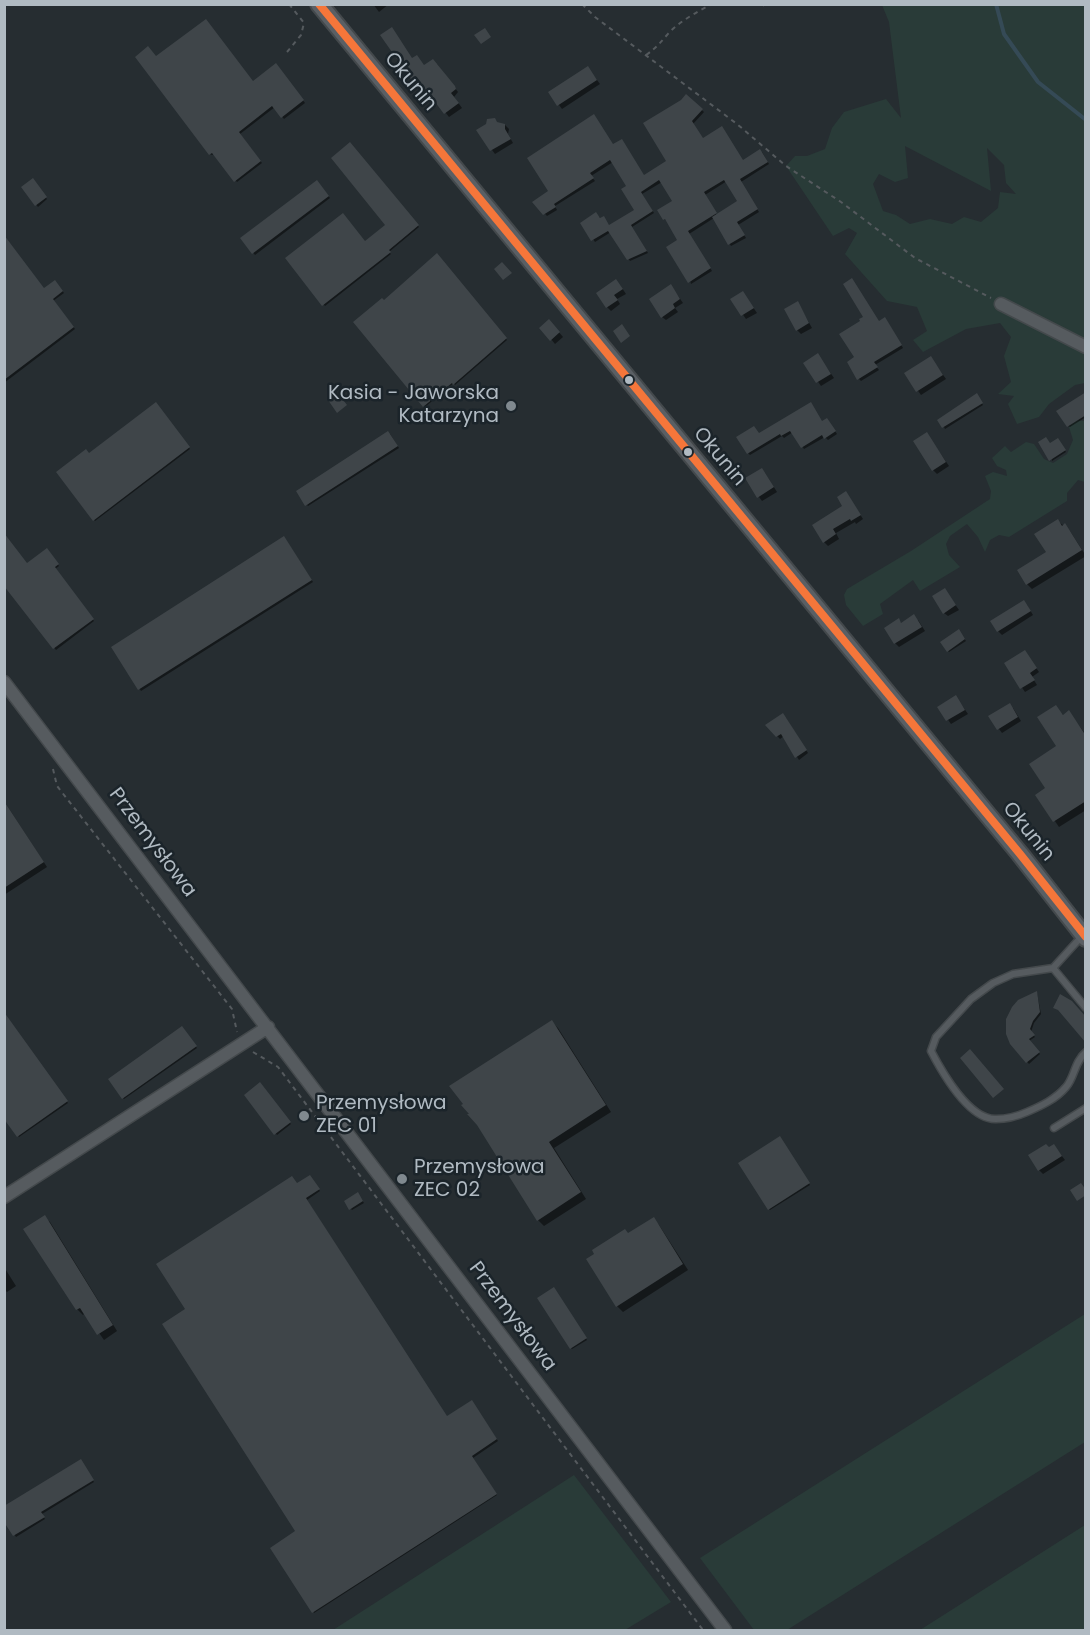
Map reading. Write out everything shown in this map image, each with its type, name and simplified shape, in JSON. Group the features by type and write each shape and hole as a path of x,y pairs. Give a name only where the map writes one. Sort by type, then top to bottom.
{"main road":[{"name":"Okunin","path":"319,4 1020,854 1084,936"}],"street":[{"path":"1001,304 1086,346"},
{"name":"Przemysłowa","path":"4,682 725,1630"},
{"path":"4,1197 267,1027"}],"lane":[{"path":"1084,936 1053,968 1013,974 993,983 971,999 936,1037 931,1051 955,1091 974,1110 994,1120 1019,1116 1042,1106 1071,1081 1080,1058 1086,1052"},
{"path":"1053,968 1086,1008"},
{"path":"1054,1128 1086,1108"}],"path":[{"path":"287,52 301,34 304,23 289,4"},
{"path":"582,4 645,56 738,124 786,166 842,202 915,258 1001,304"},
{"path":"645,56 658,47 665,36 677,26 712,4"},
{"path":"52,764 57,786 232,1009 238,1038"},
{"path":"247,1049 278,1067 703,1630"}],"green space":[{"path":"882,5 1085,5 1085,383 1075,385 1049,404 1039,417 1017,424 1008,404 1014,396 998,394 1011,382 1004,356 1011,337 1000,323 966,329 923,352 913,340 927,331 917,307 887,301 845,254 857,233 849,228 833,236 786,166 795,156 807,156 825,149 832,128 844,112 886,99 901,118 889,22","holes":["905,146 991,191 987,148 1004,165 1006,183 1016,194 1000,192 998,208 981,222 964,217 952,224 930,219 910,224 896,215 883,211 873,184 879,174 895,182 908,178"]},
{"path":"1074,420 1085,421 1085,482 1078,480 1067,493 1067,501 1009,537 999,535 990,540 985,552 978,537 967,524 950,536 946,544 949,555 960,567 920,591 913,580 880,604 883,614 863,626 846,605 844,595 847,589 911,551 990,499 991,491 985,476 993,472 1007,476 1006,470 997,466 992,458 1005,446 1011,452 1026,442 1034,444 1044,459 1053,463 1067,454 1073,440 1069,427"},
{"path":"1085,1314 1085,1442 787,1630 754,1630 700,1558"},
{"path":"574,1475 671,1602 625,1630 333,1630"},
{"path":"1085,1525 1085,1630 920,1630"}],"building":[{"path":"206,19 253,81 276,63 304,100 281,118 272,106 239,132 261,161 234,182 212,153 209,155 135,57 148,46 156,56"},
{"path":"392,27 412,58 417,55 424,65 433,59 455,86 456,89 451,93 459,103 444,114 418,79 413,82 380,35"},
{"path":"485,28 491,37 481,44 474,35"},
{"path":"588,66 597,80 557,106 548,92"},
{"path":"686,94 703,109 692,121 703,138 722,126 743,160 760,149 768,162 740,179 758,209 737,222 745,235 728,245 712,217 737,201 724,180 704,192 717,213 688,231 711,268 688,283 666,247 677,240 657,210 672,201 659,180 641,192 653,211 631,225 647,251 627,260 608,231 591,241 580,223 596,212 600,218 604,216 609,225 634,210 621,189 626,186 610,160 590,173 594,178 554,204 556,207 543,215 532,202 548,191 527,158 594,114 613,144 622,139 644,175 666,161 643,123 681,100"},
{"path":"495,118 497,122 505,124 505,129 511,139 490,151 476,130 486,124 487,119"},
{"path":"350,142 419,225 389,250 391,252 322,306 285,258 343,213 365,241 385,225 331,158"},
{"path":"33,178 47,197 35,206 21,187"},
{"path":"317,180 329,196 252,254 240,238"},
{"path":"4,235 44,288 55,280 63,291 53,299 74,327 4,380"},
{"path":"437,253 507,338 453,385 452,383 423,407 353,322 382,298 384,300"},
{"path":"502,262 512,273 503,280 494,269"},
{"path":"852,278 879,321 885,317 902,345 874,362 878,367 857,380 847,362 854,357 839,334 863,317 843,284"},
{"path":"616,279 623,289 614,295 618,300 606,308 596,293"},
{"path":"671,284 680,299 673,304 675,308 661,318 649,299"},
{"path":"743,291 754,308 741,316 730,299"},
{"path":"798,301 809,323 796,331 784,309"},
{"path":"549,319 560,332 550,341 539,328"},
{"path":"622,324 630,336 621,343 613,331"},
{"path":"818,353 831,374 816,383 803,363"},
{"path":"931,356 943,375 916,392 904,373"},
{"path":"1086,392 1086,415 1067,427 1056,411"},
{"path":"338,393 347,405 337,413 328,400"},
{"path":"977,393 983,403 942,428 937,420"},
{"path":"156,402 190,447 93,521 56,472 86,449 89,453"},
{"path":"811,402 822,421 827,418 836,431 824,439 822,435 801,448 790,431 781,436 780,434 747,454 736,437 754,426 759,433"},
{"path":"388,431 398,446 305,506 296,491"},
{"path":"927,432 946,462 932,471 913,441"},
{"path":"1046,437 1050,443 1058,438 1066,450 1049,461 1038,442"},
{"path":"762,468 774,487 757,498 745,478"},
{"path":"846,491 861,515 833,529 836,534 823,543 812,525 842,506 837,497"},
{"path":"1058,519 1062,526 1065,523 1082,550 1026,585 1017,570 1046,552 1034,534"},
{"path":"4,533 27,563 47,548 59,564 55,567 94,619 53,649 4,586"},
{"path":"284,536 312,580 138,690 111,647"},
{"path":"945,588 956,605 943,614 932,596"},
{"path":"1024,600 1031,611 997,632 990,621"},
{"path":"914,614 922,627 894,644 884,628 899,618 901,623"},
{"path":"959,629 965,639 947,652 940,642"},
{"path":"1025,650 1037,668 1030,673 1035,680 1020,689 1004,663"},
{"path":"956,695 965,710 946,721 937,707"},
{"path":"1010,703 1018,717 997,730 988,716"},
{"path":"1056,705 1063,715 1069,710 1086,736 1086,801 1053,822 1035,795 1045,788 1029,764 1056,746 1037,717"},
{"path":"783,713 807,750 795,758 781,734 776,737 765,725"},
{"path":"4,801 44,862 4,888"},
{"path":"1037,991 1040,1012 1030,1029 1035,1035 1029,1039 1040,1052 1026,1063 1010,1044 1006,1034 1006,1019 1018,1000"},
{"path":"1060,994 1072,1001 1086,1017 1086,1043 1058,1010 1053,1008"},
{"path":"4,1012 68,1101 17,1137 4,1119"},
{"path":"552,1020 606,1105 549,1142 581,1192 537,1221 477,1125 449,1086"},
{"path":"182,1026 197,1046 122,1099 108,1079"},
{"path":"970,1049 1004,1089 993,1098 960,1058"},
{"path":"260,1082 291,1122 274,1135 244,1095"},
{"path":"780,1136 810,1183 768,1210 738,1163"},
{"path":"1046,1144 1049,1147 1054,1144 1062,1156 1038,1171 1028,1155"},
{"path":"310,1175 320,1189 306,1198 447,1416 472,1400 497,1439 472,1456 497,1494 312,1613 270,1548 295,1531 162,1324 185,1309 156,1264 292,1176 297,1183"},
{"path":"1081,1183 1086,1190 1086,1195 1077,1201 1070,1190"},
{"path":"358,1192 363,1201 349,1210 344,1201"},
{"path":"45,1215 113,1325 97,1335 80,1308 76,1310 23,1229"},
{"path":"654,1217 683,1264 616,1307 586,1259 594,1254 592,1250 625,1229 628,1233"},
{"path":"554,1287 587,1338 570,1349 537,1298"},
{"path":"81,1459 94,1480 41,1512 45,1517 13,1536 4,1522 4,1506"}],"waterway":[{"path":"996,4 1004,34 1038,82 1086,120"}],"transit line":[{"path":"319,4 1086,937"}],"place":[{"name":"Kasia - Jaworska Katarzyna","path":"511,406"},
{"name":"Przemysłowa ZEC 01","path":"304,1116"},
{"name":"Przemysłowa ZEC 02","path":"402,1179"}]}
